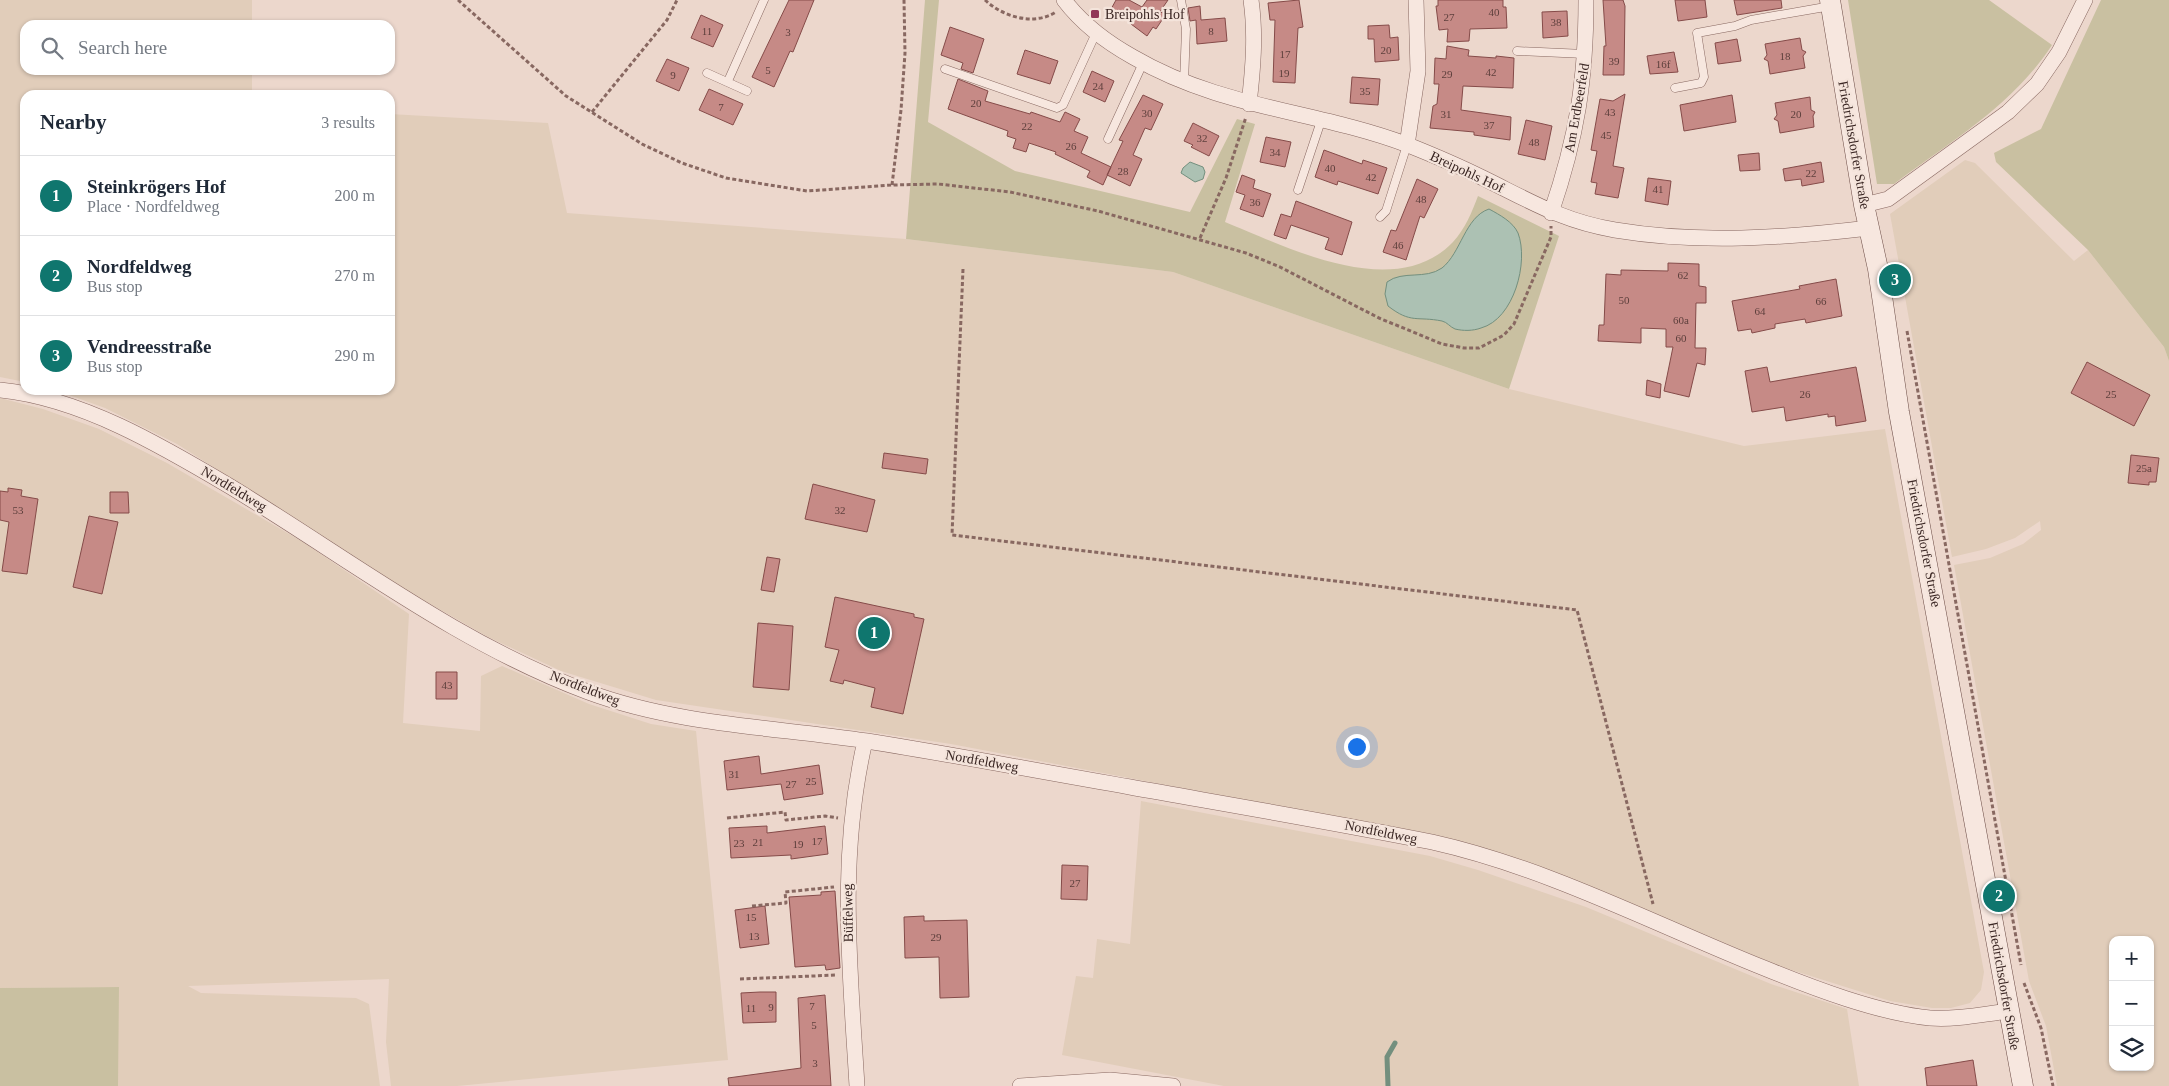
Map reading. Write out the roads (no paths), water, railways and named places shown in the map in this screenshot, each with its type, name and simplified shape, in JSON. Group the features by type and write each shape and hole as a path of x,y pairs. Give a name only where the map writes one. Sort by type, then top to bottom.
{"main road":[{"name":"Friedrichsdorfer Straße","path":"1831,3 1864,204 1878,269 1899,412 2023,1086"}],"street":[{"path":"1249,104 1254,57 1254,24 1250,0"},
{"path":"1407,145 1418,71 1416,0"},
{"name":"Am Erdbeerfeld","path":"1551,212 1570,151 1583,89 1586,54 1586,0"},
{"path":"1864,204 1888,199 2008,112 2037,84 2049,68 2084,0"},
{"name":"Breipohls Hof","path":"1065,2 1096,33 1143,63 1184,82 1249,104 1321,121 1407,145 1477,175 1551,212 1584,224 1616,230 1694,237 1783,236 1869,228"},
{"name":"Nordfeldweg","path":"0,390 20,393"},
{"name":"Nordfeldweg","path":"31,395 49,398 78,409 173,453 300,529 475,640 589,692 655,711 865,741 1432,842 1508,863 1787,977 1874,1006 1930,1018 2009,1011"},
{"name":"Büffelweg","path":"857,1086 847,885 851,820 865,741"},
{"path":"1020,1086 1110,1080 1174,1086"}],"lane":[{"path":"728,81 764,0"},
{"path":"1181,0 1186,29 1184,82"},
{"path":"1675,88 1694,86 1701,83 1704,77 1697,32 1735,26 1751,20 1831,3"},
{"path":"946,69 1057,108 1063,105 1096,33"},
{"path":"1517,51 1586,54"},
{"path":"1108,139 1143,63"},
{"path":"707,73 747,91"},
{"path":"1298,190 1321,121"},
{"path":"1380,217 1386,211 1407,145"}],"waterway":[{"path":"1388,1086 1387,1057 1395,1043"}],"place":[{"name":"Breipohls Hof","path":"1095,14"},
{"name":"Vendreesstraße","path":"1895,280"},
{"name":"Steinkrögers Hof","path":"874,633"},
{"name":"Nordfeldweg","path":"1999,896"}]}
